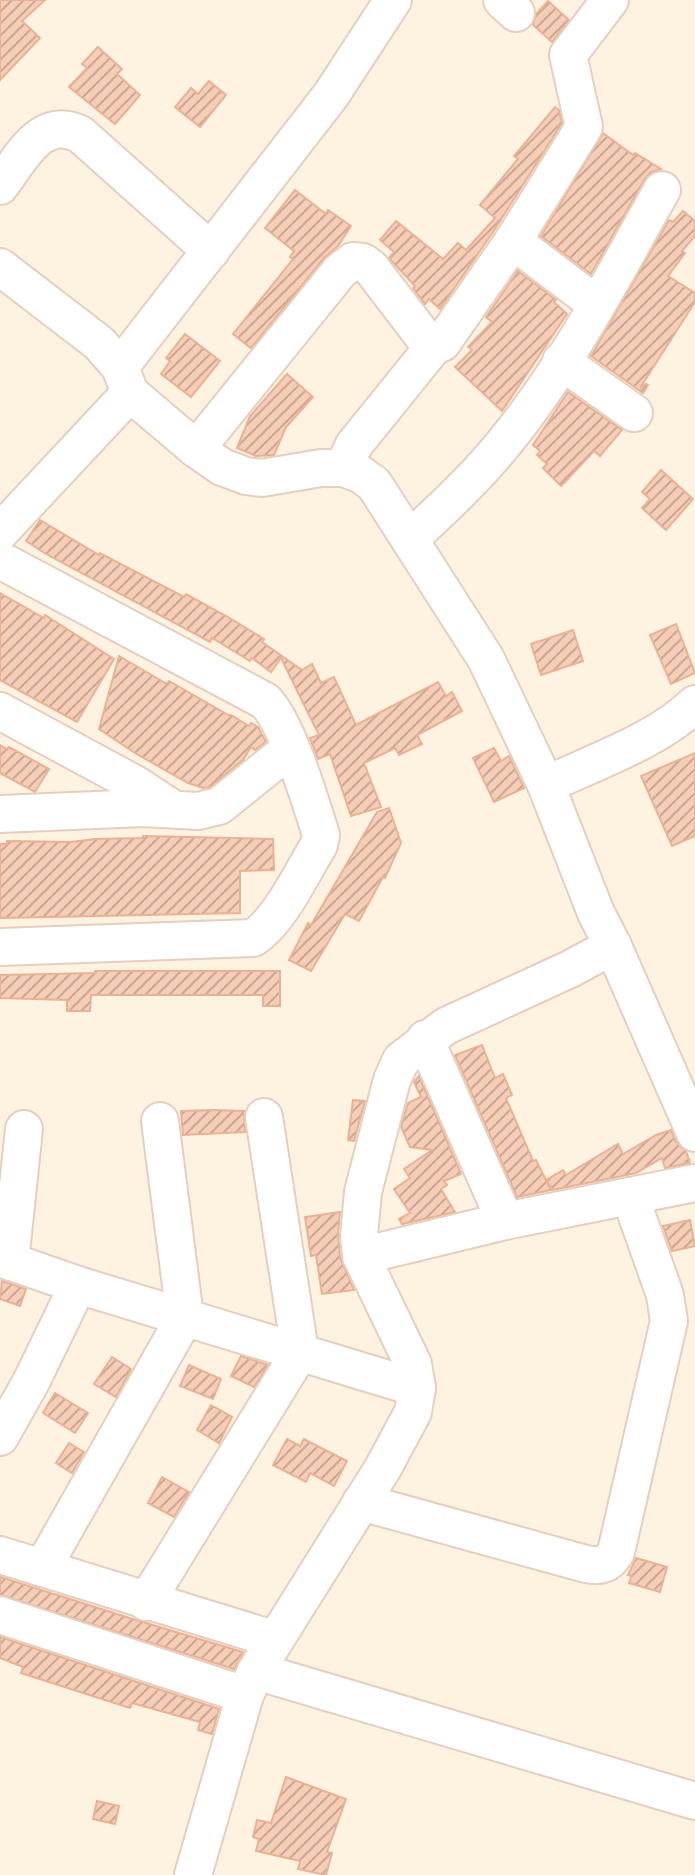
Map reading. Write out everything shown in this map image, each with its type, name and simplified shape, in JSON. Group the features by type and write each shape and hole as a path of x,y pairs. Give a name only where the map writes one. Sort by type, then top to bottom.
{"street":[{"path":"0,532 125,380 211,251 331,95 393,0"},
{"path":"343,468 354,445 434,346 442,343 513,241 584,127 568,55 610,0"},
{"path":"0,186 37,137 49,130 68,128 80,134 211,251"},
{"path":"410,539 504,444 561,361 662,190"},
{"path":"513,241 596,304"},
{"path":"196,449 340,271 353,261 363,262 371,268 426,340 434,346"},
{"path":"0,267 83,329 125,380 196,449 222,467 262,478 321,468 343,468 360,474 374,484 486,659 546,785 596,913 695,1133"},
{"path":"561,361 634,413"},
{"path":"0,560 260,697 273,710 290,749 321,839 282,905 258,934 242,940 0,947"},
{"path":"546,785 664,728 695,704"},
{"path":"0,711 135,784 173,809"},
{"path":"0,814 208,810 219,806 290,749"},
{"path":"193,1875 250,1683 273,1639 409,1423 417,1388 413,1364 361,1256 359,1236 363,1192 392,1080 401,1060 446,1026 613,946"},
{"path":"425,1039 505,1221"},
{"path":"146,1602 300,1352 264,1117"},
{"path":"43,1567 185,1317 160,1121"},
{"path":"24,1129 5,1260 417,1388"},
{"path":"361,1256 505,1221 695,1183"},
{"path":"361,1502 586,1564 602,1566 611,1561 616,1552 669,1321 665,1295 630,1196"},
{"path":"0,1437 15,1378 78,1285"},
{"path":"0,1555 273,1639"},
{"path":"0,1615 695,1801"}],"building":[{"path":"0,0 45,0 22,21 40,38 0,80"},
{"path":"548,1 569,20 552,42 533,25 536,14"},
{"path":"98,47 122,69 117,74 140,95 115,124 69,87 87,68 82,64"},
{"path":"209,81 226,95 200,127 175,107 191,88 198,94"},
{"path":"555,107 559,110 562,123 495,229 440,309 429,299 425,304 413,288 415,286 389,258 394,252 380,240 396,221 443,259 458,243 466,250 495,218 480,205 518,159 514,156"},
{"path":"603,133 633,155 635,153 661,169 651,172 644,180 591,274 541,236"},
{"path":"295,190 326,214 328,210 351,226 338,246 324,258 251,348 233,334 293,259 290,257 294,251 265,228"},
{"path":"683,211 695,221 695,236 668,276 695,293 695,302 640,388 648,385 643,393 591,356 669,220 673,222"},
{"path":"518,271 556,300 554,302 567,314 502,411 455,367 472,350 468,347 492,322 486,317"},
{"path":"185,334 220,361 191,397 161,374 170,361 166,358"},
{"path":"287,374 313,397 286,427 274,455 256,456 237,448 250,416"},
{"path":"568,392 622,430 600,456 594,451 561,486 543,468 547,464 537,455 540,451 533,445"},
{"path":"661,470 693,499 666,530 642,508 650,499 642,492"},
{"path":"40,520 99,555 184,597 186,594 228,617 264,639 262,642 302,670 312,664 321,683 334,677 356,725 438,682 446,696 452,692 462,711 417,735 422,744 399,755 395,748 364,763 381,807 351,816 330,754 318,759 310,738 319,735 281,658 271,672 252,658 250,661 212,638 210,642 46,554 26,541"},
{"path":"0,593 44,618 45,615 114,659 77,722 0,680"},
{"path":"676,624 695,673 671,684 650,635"},
{"path":"573,630 583,661 541,675 531,644"},
{"path":"119,656 249,726 251,723 258,727 266,742 255,750 251,747 243,760 210,787 203,788 188,783 135,753 99,729"},
{"path":"0,745 49,769 35,792 0,773"},
{"path":"494,748 501,761 509,756 524,788 494,802 473,758"},
{"path":"695,753 695,836 672,846 641,776"},
{"path":"389,808 401,843 385,878 359,921 345,914 311,971 289,960 308,923 311,925 377,812"},
{"path":"143,836 273,839 274,870 240,871 240,913 0,918 0,844 7,844 7,841 71,842"},
{"path":"95,971 280,971 280,1006 263,1006 263,995 91,995 90,1011 67,1011 67,1000 0,998 0,975"},
{"path":"482,1045 495,1078 503,1074 512,1095 506,1098 533,1161 536,1160 551,1190 517,1197 455,1055"},
{"path":"419,1076 461,1174 444,1181 447,1185 441,1189 455,1212 402,1224 399,1219 410,1213 394,1189 410,1178 404,1169 432,1150 410,1147 401,1127 408,1103 421,1097 414,1082"},
{"path":"353,1100 365,1101 354,1141 348,1140"},
{"path":"181,1111 244,1111 245,1132 183,1135"},
{"path":"671,1130 676,1142 686,1151 690,1163 665,1168 662,1158 636,1173 553,1190 546,1180 563,1170 566,1175 618,1144 623,1154"},
{"path":"340,1212 340,1258 354,1290 322,1294 316,1255 311,1256 305,1217"},
{"path":"690,1220 695,1246 672,1251 663,1226"},
{"path":"2,1281 26,1289 20,1306 0,1299"},
{"path":"241,1356 268,1365 254,1387 231,1376"},
{"path":"112,1357 131,1369 116,1397 94,1384"},
{"path":"189,1365 221,1379 213,1399 180,1386"},
{"path":"55,1393 88,1413 75,1433 43,1413"},
{"path":"211,1405 232,1417 219,1443 197,1430"},
{"path":"287,1439 300,1446 304,1439 347,1461 334,1486 310,1473 306,1482 273,1465"},
{"path":"69,1443 84,1452 72,1473 56,1463"},
{"path":"162,1477 189,1492 174,1517 148,1503"},
{"path":"636,1558 667,1567 660,1592 629,1583 632,1576 628,1575"},
{"path":"0,1577 243,1652 234,1669 0,1595"},
{"path":"0,1637 219,1709 212,1734 198,1730 200,1722 132,1703 130,1708 21,1673 23,1667 0,1658"},
{"path":"286,1777 346,1799 327,1852 332,1853 326,1875 298,1869 300,1861 256,1851 259,1839 253,1837 257,1820 271,1823"},
{"path":"97,1801 119,1806 115,1824 93,1819"}]}
